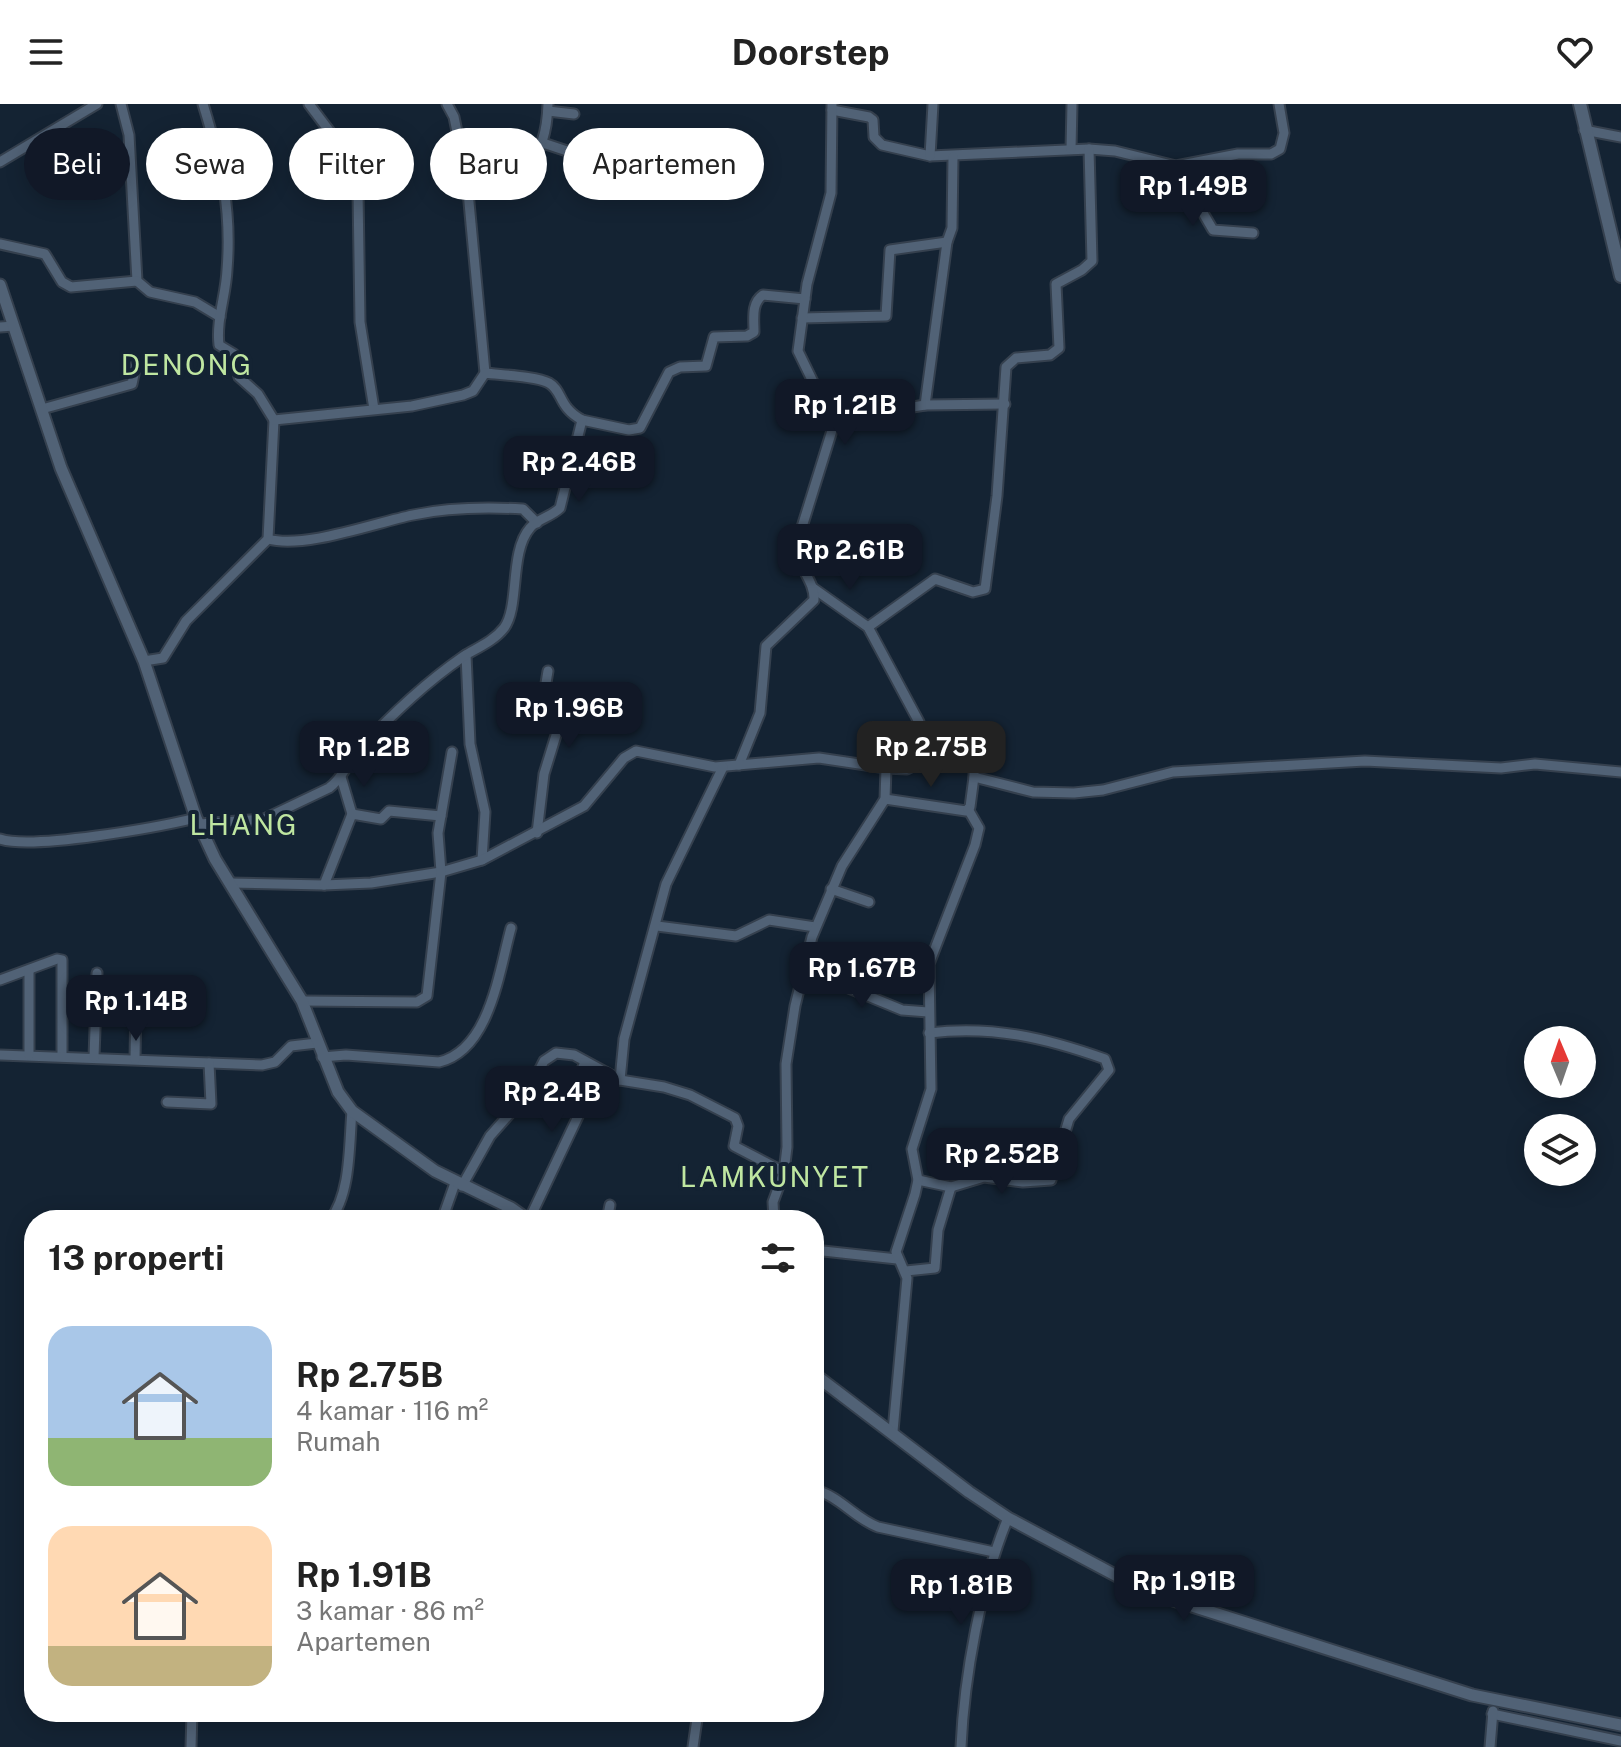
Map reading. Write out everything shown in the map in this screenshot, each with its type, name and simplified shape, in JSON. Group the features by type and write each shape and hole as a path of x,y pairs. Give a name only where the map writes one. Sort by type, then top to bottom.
{"main road":[{"path":"1580,104 1621,276"}],"street":[{"path":"0,162 97,104"},
{"path":"121,104 129,135 137,281"},
{"path":"144,661 163,658 186,621 268,539 274,420 258,394 239,377 234,354 219,345 228,268 229,213 222,167 203,104"},
{"path":"309,104 346,153 358,192 360,322 374,409"},
{"path":"447,104 456,128"},
{"path":"930,156 933,104"},
{"path":"1071,149 1072,104"},
{"path":"834,420 818,406 815,386 800,359 805,299 831,193 832,107 873,120 874,137 882,145 930,156 1089,149 1115,151 1176,166 1238,154 1271,154 1280,149 1284,133 1279,104"},
{"path":"545,128 548,108 574,114"},
{"path":"1584,130 1621,137"},
{"path":"868,627 935,579 973,592 985,589 1005,404 1006,367 1016,358 1050,355 1059,348 1056,284 1092,261 1089,149"},
{"path":"925,405 947,242 952,228 953,157"},
{"path":"1192,164 1192,194 1213,230 1253,233"},
{"path":"274,420 412,406 473,391 485,373 469,200"},
{"path":"802,318 886,316 890,250 947,242"},
{"path":"0,244 45,254 62,282 71,287 137,281 150,292 195,302 220,317"},
{"path":"0,285 67,483 144,661 198,821 215,859 302,1001 338,1092 352,1111 458,1184 514,1210"},
{"path":"485,373 546,381 554,388 563,408 582,420 629,430 640,428 669,372 680,367 706,366 714,337 747,336 754,332 758,298 763,295 805,299"},
{"path":"0,327 14,326"},
{"path":"42,409 132,384 136,365"},
{"path":"834,420 925,405 1005,404"},
{"path":"0,839 20,842 198,821 264,819 329,788 341,777 357,751 390,716 466,655 501,632 506,624 520,551 529,529 560,508 582,420"},
{"path":"834,420 797,543 799,564 813,588 868,627 919,722 924,760"},
{"path":"268,539 291,542 413,515 485,507 523,509 537,523"},
{"path":"739,765 760,713 766,646 811,606 813,588"},
{"path":"466,655 470,744 485,812 482,860"},
{"path":"537,833 544,774 561,719 559,714 542,707 548,671"},
{"path":"230,883 371,883 441,872 482,860 584,806 624,758 636,751 723,767 819,758 886,768 911,768 924,760 970,758 974,762 974,777 968,809"},
{"path":"302,1001 417,1002 426,998 441,872 438,833 452,752"},
{"path":"974,777 1033,792 1074,793 1103,790 1173,772 1365,761 1501,768 1535,764 1621,772"},
{"path":"620,1080 624,1039 671,869 723,767"},
{"path":"773,1210 787,1147 786,1064 815,927 849,852 885,799 886,768"},
{"path":"324,885 352,814 341,777"},
{"path":"885,799 960,811 968,809"},
{"path":"893,1431 906,1271 897,1259 898,1245 918,1180 912,1149 931,1089 929,964 979,828 976,817 968,809"},
{"path":"352,814 381,819 389,811 441,816"},
{"path":"831,889 869,902"},
{"path":"657,926 736,936 769,920 815,927"},
{"path":"322,1057 346,1055 439,1062 451,1057 471,1041 484,1023 511,928"},
{"path":"0,980 57,959 62,960 62,1056"},
{"path":"29,970 29,1055"},
{"path":"805,970 902,1010 928,1012"},
{"path":"94,1057 97,973"},
{"path":"135,1059 136,998"},
{"path":"918,1180 951,1187 984,1177 1023,1182 1051,1180 1064,1129 1109,1066 1105,1059 1079,1050 1001,1031 967,1028 929,1033"},
{"path":"0,1055 262,1065 275,1062 291,1046 317,1043"},
{"path":"446,1210 458,1184 490,1136 527,1094 544,1061 551,1054 564,1053 620,1080 690,1095 735,1118 738,1126 734,1146 784,1172"},
{"path":"533,1210 581,1110 583,1104 575,1087 585,1062"},
{"path":"167,1102 211,1104 209,1063"},
{"path":"337,1210 344,1182 352,1111"},
{"path":"906,1271 935,1268 938,1230 951,1187"},
{"path":"609,1210 610,1205"},
{"path":"824,1251 897,1259"},
{"path":"824,1381 969,1492 1008,1518 1087,1562 1169,1601 1494,1707 1621,1741"},
{"path":"824,1493 860,1520 878,1527 994,1552"},
{"path":"961,1747 974,1647 994,1552 1008,1518"},
{"path":"1494,1707 1621,1725"},
{"path":"1490,1747 1494,1707"},
{"path":"191,1747 192,1722"},
{"path":"693,1747 697,1722"}],"district":[{"name":"DENONG","path":"187,364"},
{"name":"LHANG","path":"244,824"},
{"name":"LAMKUNYET","path":"775,1176"}]}
